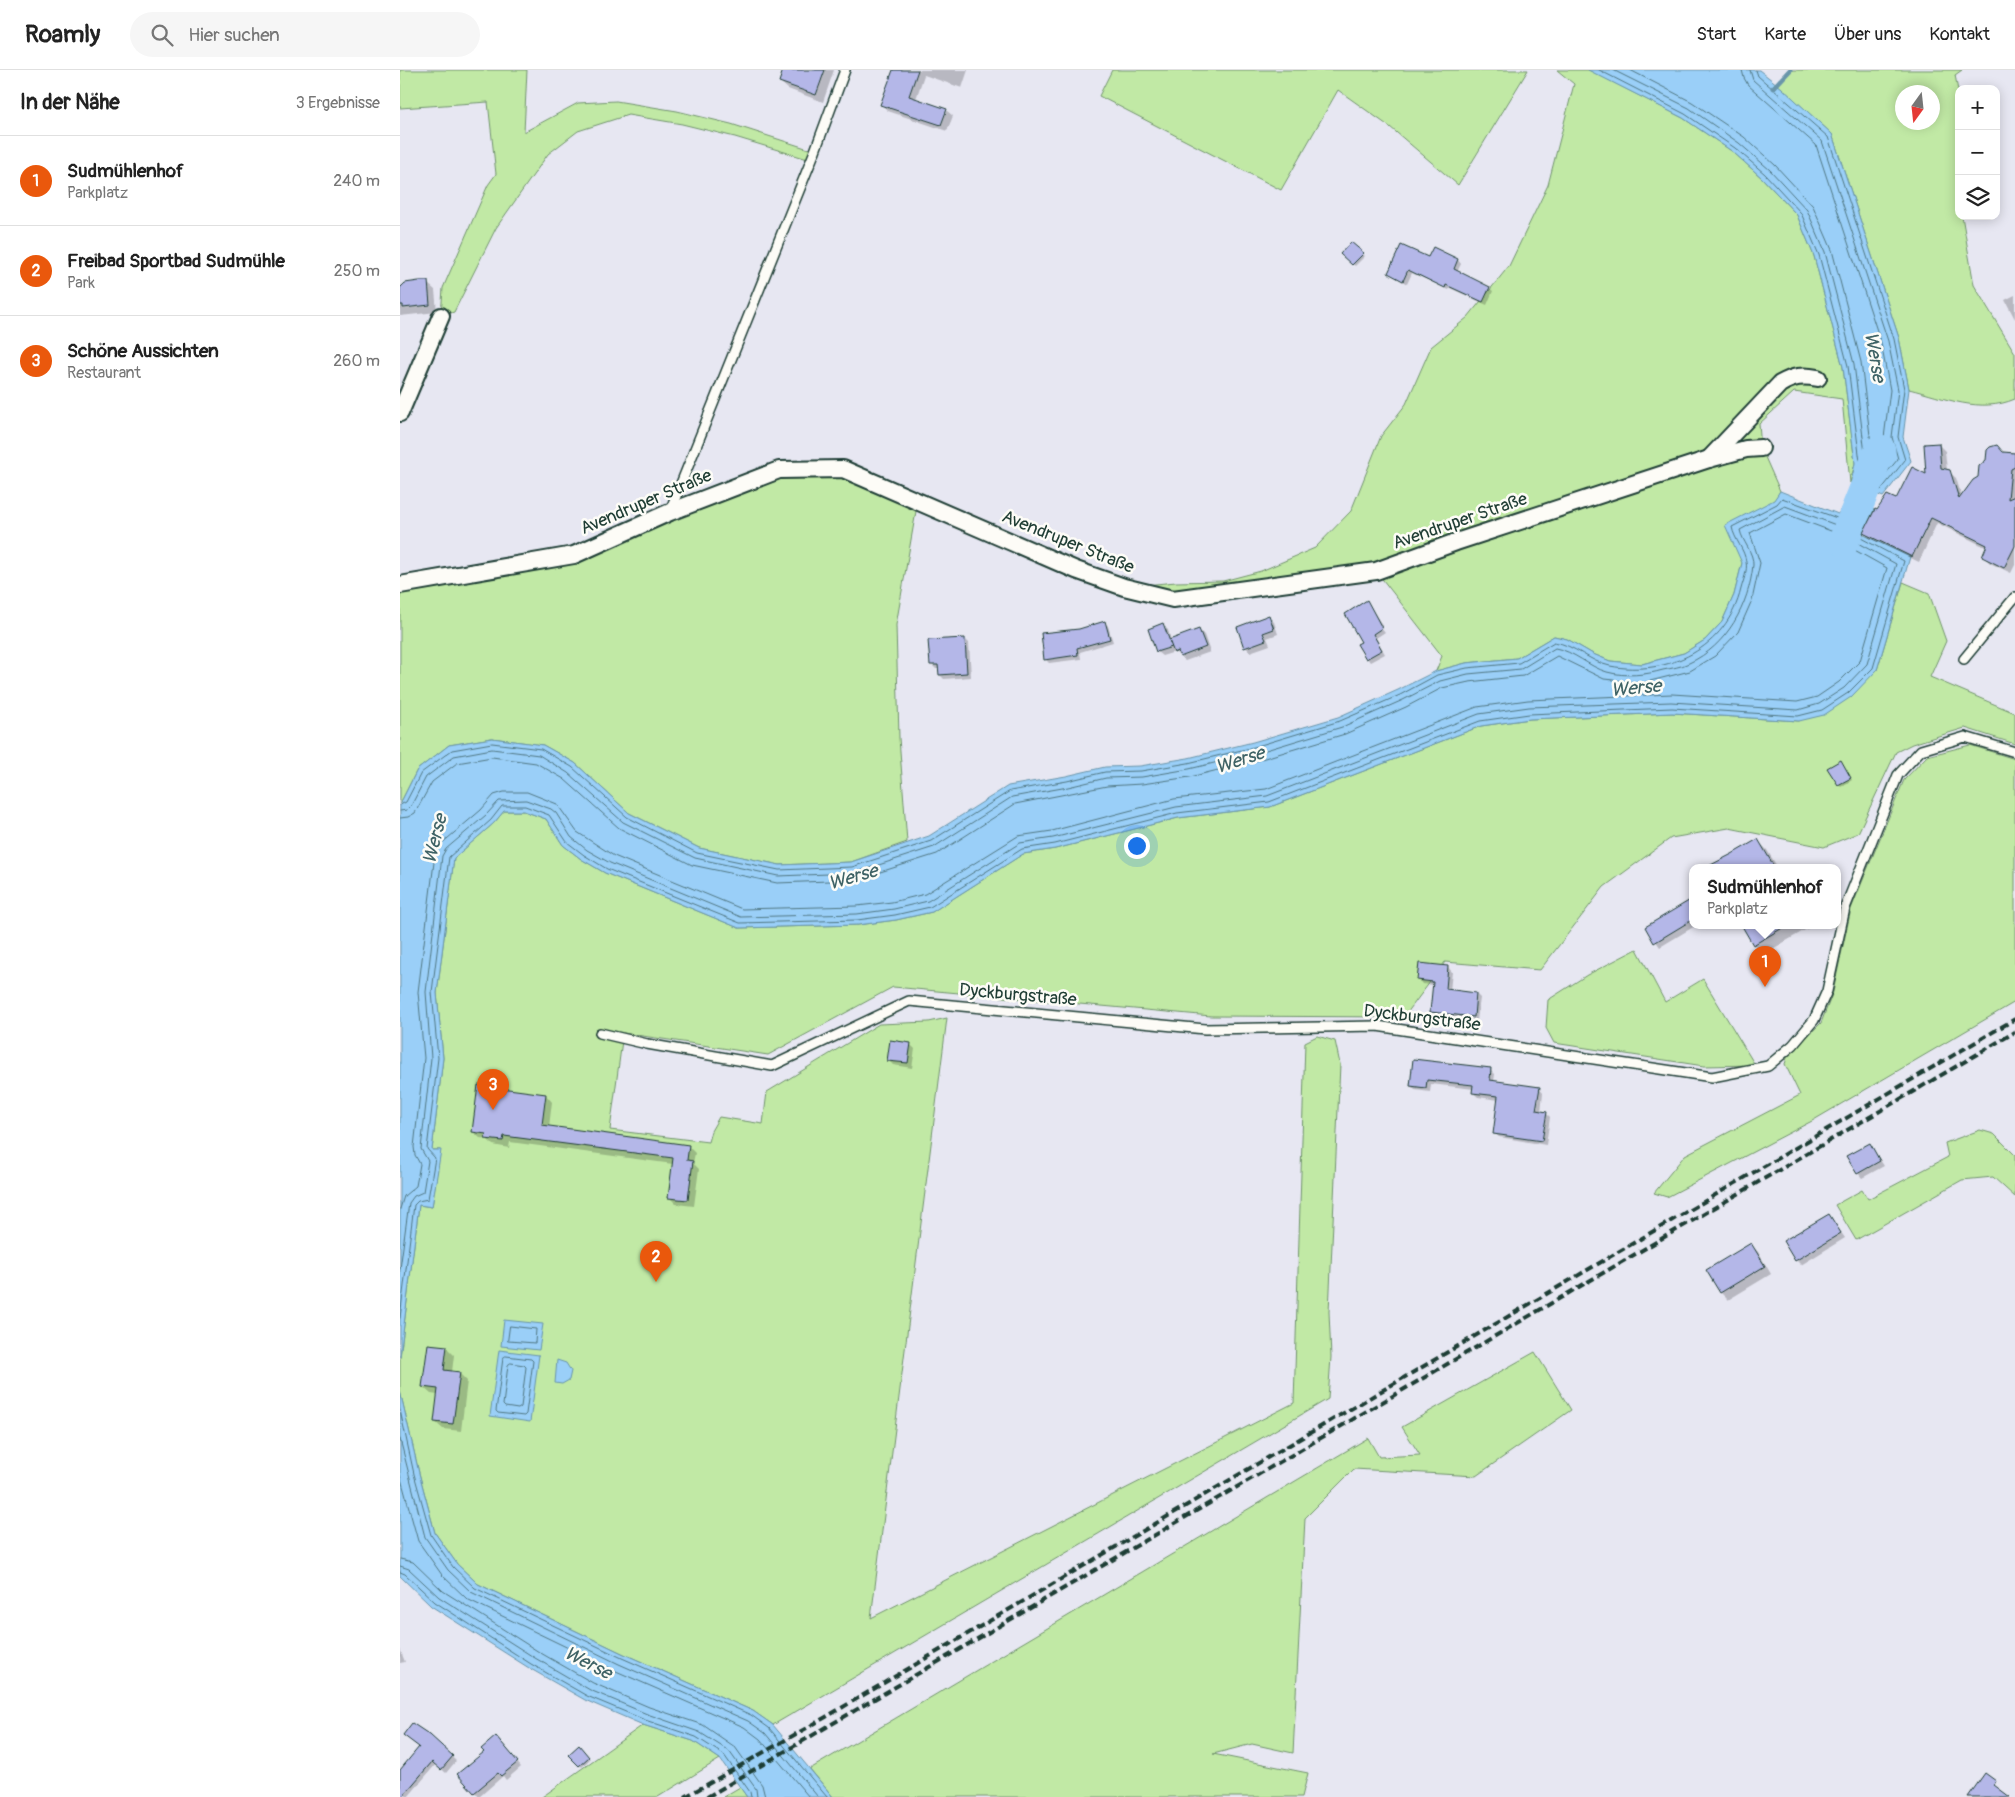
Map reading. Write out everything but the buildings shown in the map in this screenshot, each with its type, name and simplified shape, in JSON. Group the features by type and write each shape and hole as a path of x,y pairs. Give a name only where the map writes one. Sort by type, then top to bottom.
{"street":[{"path":"400,413 441,316"},
{"name":"Avendruper Straße","path":"400,584 574,555 670,512 779,470 843,469 1076,570 1124,587 1173,600 1376,571 1456,542 1709,459 1780,384 1792,377 1803,375 1818,378"},
{"path":"1709,459 1746,449 1761,448"}],"lane":[{"path":"670,512 815,151 845,70"},
{"path":"1964,659 2015,597"},
{"name":"Dyckburgstraße","path":"1841,926 1848,899 1898,775 1921,750 1965,737 2015,752"},
{"name":"Dyckburgstraße","path":"600,1033 646,1044 772,1066 909,1001 1205,1029 1376,1026 1712,1077 1768,1066 1793,1045 1814,1020 1827,991 1840,929"}],"green space":[{"path":"400,70 527,70 524,132 578,103 616,101 677,111 731,124 815,151 811,160 735,137 682,124 628,115 578,131 548,154 496,228 454,312 441,316 443,288 488,185 496,174 488,102 400,108"},
{"path":"1112,70 1528,70 1458,185 1390,127 1338,90 1281,190 1099,96"},
{"path":"1557,70 1589,70 1683,118 1733,152 1762,178 1797,215 1814,256 1843,367 1855,463 1850,483 1842,399 1794,392 1759,424 1761,448 1780,491 1742,563 1734,595 1722,622 1705,640 1684,653 1642,664 1610,661 1593,654 1567,639 1554,636 1517,658 1466,663 1436,671 1442,656 1376,571 1173,599 1124,587 1176,582 1223,581 1261,571 1315,548 1351,511 1381,436 1406,404 1431,347 1468,317 1509,266 1548,185 1574,84"},
{"path":"1790,70 1962,70 1955,75 1957,85 1955,85 1955,220 1963,220 1974,285 2015,353 2015,399 1989,405 1976,405 1909,389 1899,338 1832,134 1777,84"},
{"path":"843,469 918,500 896,625 899,738 907,842 851,862 780,865 699,848 629,813 575,763 543,745 492,738 449,745 417,770 400,804 400,585 574,555 779,470"},
{"path":"1903,582 1929,593 1946,641 1930,677 2015,713 2015,744 1965,728 1912,744 1896,752 1858,833 1824,847 1729,828 1671,838 1604,887 1540,970 1445,962 1404,1017 1211,1016 893,987 768,1055 623,1033 610,1130 708,1142 711,1131 719,1117 763,1124 767,1092 879,1024 929,1022 947,1018 871,1618 1294,1403 1305,1042 1317,1036 1335,1041 1340,1064 1329,1312 1331,1357 1328,1399 773,1725 753,1711 624,1654 478,1584 457,1564 435,1533 400,1391 400,1357 419,1205 432,1207 440,1150 432,1150 443,1058 437,993 454,858 494,823 504,811 524,811 546,819 563,845 581,859 605,873 739,928 858,925 896,920 932,912 1023,854 1055,849 1178,818 1270,807 1481,726 1530,719 1672,713 1799,721 1877,670"},
{"path":"1970,745 2015,759 2015,1002 1812,1121 1667,1197 1654,1193 1685,1155 1800,1095 1785,1064 1788,1055 1821,1023 1833,992 1851,909 1904,780 1927,756"},
{"path":"1637,949 1665,1002 1703,979 1755,1065 1704,1066 1554,1043 1546,1028 1548,1000 1587,975"},
{"path":"1980,1130 1994,1134 2015,1155 2015,1197 1993,1177 1962,1180 1856,1240 1835,1205 1862,1190 1868,1199 1948,1157 1945,1143"},
{"path":"1535,1352 1571,1410 1476,1476 1354,1469 1305,1518 1293,1753 1252,1744 1213,1754 1308,1773 1302,1797 833,1797 810,1769 1368,1438 1379,1457 1420,1455 1402,1427"},
{"path":"643,1725 693,1741 720,1759 658,1797 542,1797"},
{"path":"740,1787 747,1797 723,1797"}],"water":[{"path":"1588,70 1759,70 1782,88 1832,134 1899,338 1909,389 1903,437 1911,461 1883,497 1851,483 1855,463 1843,367 1814,256 1797,215 1762,178 1733,152 1683,118"},
{"path":"1780,491 1838,514 1848,496 1874,510 1862,534 1910,557 1877,670 1851,697 1824,715 1799,721 1672,713 1530,719 1481,726 1270,807 1178,818 1055,849 1023,854 932,912 896,920 858,925 739,928 605,873 581,859 563,845 546,819 524,811 504,811 494,823 454,858 437,993 443,1058 432,1150 441,1150 432,1207 419,1205 400,1357 400,804 417,770 449,745 492,738 543,745 575,763 629,813 699,848 780,865 851,862 929,836 1008,786 1105,767 1140,766 1188,758 1253,742 1338,717 1436,671 1466,663 1517,658 1554,636 1567,639 1593,654 1610,661 1642,664 1684,653 1705,640 1722,622 1734,595 1742,563 1725,525 1774,500"},
{"path":"504,1320 543,1324 539,1350 501,1346"},
{"path":"499,1350 539,1355 530,1422 490,1416"},
{"path":"557,1360 566,1363 571,1371 569,1380 562,1384 555,1383"},
{"path":"400,1391 435,1533 457,1564 478,1584 624,1654 753,1711 773,1725 833,1797 747,1797 720,1759 693,1741 643,1725 585,1700 529,1668 431,1606 400,1576"}],"waterway":[{"path":"1773,88 1790,70"},
{"name":"Werse","path":"1844,541 1880,450"}],"railway":[{"path":"685,1797 826,1717 2015,1019"},
{"path":"707,1797 2015,1032"}],"place":[{"name":"Sudmühlenhof","path":"1765,987"},
{"name":"Schöne Aussichten","path":"493,1110"},
{"name":"Freibad Sportbad Sudmühle","path":"656,1282"}]}
